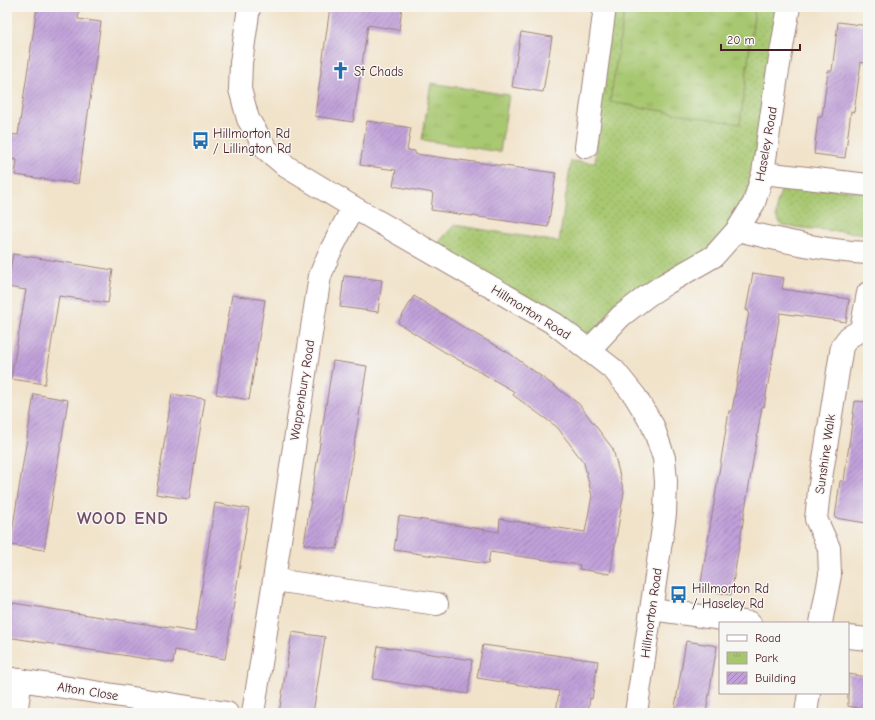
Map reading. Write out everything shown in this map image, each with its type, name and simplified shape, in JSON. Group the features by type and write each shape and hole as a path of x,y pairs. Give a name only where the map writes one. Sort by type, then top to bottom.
{"street":[{"name":"Hillmorton Road","path":"250,7 241,63 240,90 248,119 267,150 287,167 353,207 547,319 614,370 635,396 653,426 664,458 666,482 665,514 636,713"},
{"path":"586,147 606,7"},
{"name":"Haseley Road","path":"589,350 621,316 647,296 666,283 714,256 737,230 754,203 763,173 790,7"},
{"path":"763,173 868,185"},
{"name":"Wappenbury Road","path":"252,713 275,580 284,511 320,276 329,254 353,207"},
{"path":"737,230 815,246 850,252 868,253"},
{"name":"Sunshine Walk","path":"821,622 830,575 829,548 816,519 819,491 842,346 849,337 861,330 868,293"},
{"path":"275,580 438,604"},
{"path":"652,609 743,622"},
{"path":"849,637 868,639"},
{"name":"Alton Close","path":"16,713 14,679 227,713"},
{"path":"806,713 809,694"}],"green space":[{"path":"610,7 783,7 754,173 744,202 730,225 708,249 585,341 433,249 454,225 559,242 571,161 595,163"},
{"path":"625,7 755,7 740,124 610,102"},
{"path":"431,83 509,95 500,152 422,140"},
{"path":"783,186 868,192 868,234 782,226 776,217 777,202"}],"building":[{"path":"37,7 80,7 78,19 101,22 78,184 15,175 17,160 7,158 7,134 18,135"},
{"name":"St Chads","path":"330,7 402,7 399,30 368,25 353,122 315,116"},
{"path":"838,22 868,26 865,63 861,62 854,112 851,111 845,158 814,154 818,117 822,117 828,71 832,71"},
{"path":"521,32 552,37 543,92 512,87"},
{"path":"367,121 411,128 407,150 415,151 415,154 556,173 548,227 431,210 433,193 393,186 396,170 360,165"},
{"path":"13,254 113,270 108,303 59,296 45,384 11,379 26,290 7,287"},
{"path":"753,273 784,278 782,289 849,299 846,322 780,313 764,407 762,406 731,595 700,589 729,411 732,411 744,341 749,311 746,310"},
{"path":"344,276 382,280 378,312 340,307"},
{"path":"232,295 265,300 249,400 216,394"},
{"path":"414,296 463,327 509,353 579,404 613,449 624,492 610,574 579,569 580,565 490,552 488,564 394,550 399,516 499,532 500,519 585,532 592,496 584,463 557,427 513,395 515,392 443,351 398,323"},
{"path":"333,361 367,366 337,549 304,544"},
{"path":"34,394 68,400 44,550 10,545"},
{"path":"172,394 205,399 189,499 156,494"},
{"path":"855,401 868,402 868,508 866,523 835,518 840,481 844,481"},
{"path":"215,503 249,509 225,659 175,650 173,663 7,637 7,602 195,632"},
{"path":"292,632 325,637 313,713 279,713"},
{"path":"686,641 717,646 706,713 674,713"},
{"path":"483,645 598,661 592,699 590,698 588,713 556,713 559,691 477,678"},
{"path":"378,646 472,660 468,694 373,679"},
{"path":"849,674 868,677 868,710 848,706"}],"place":[{"name":"St Chads","path":"341,71"},
{"name":"Hillmorton Rd / Lillington Rd","path":"200,140"},
{"name":"Hillmorton Rd / Haseley Rd","path":"679,595"}],"district":[{"name":"WOOD END","path":"123,518"}]}
